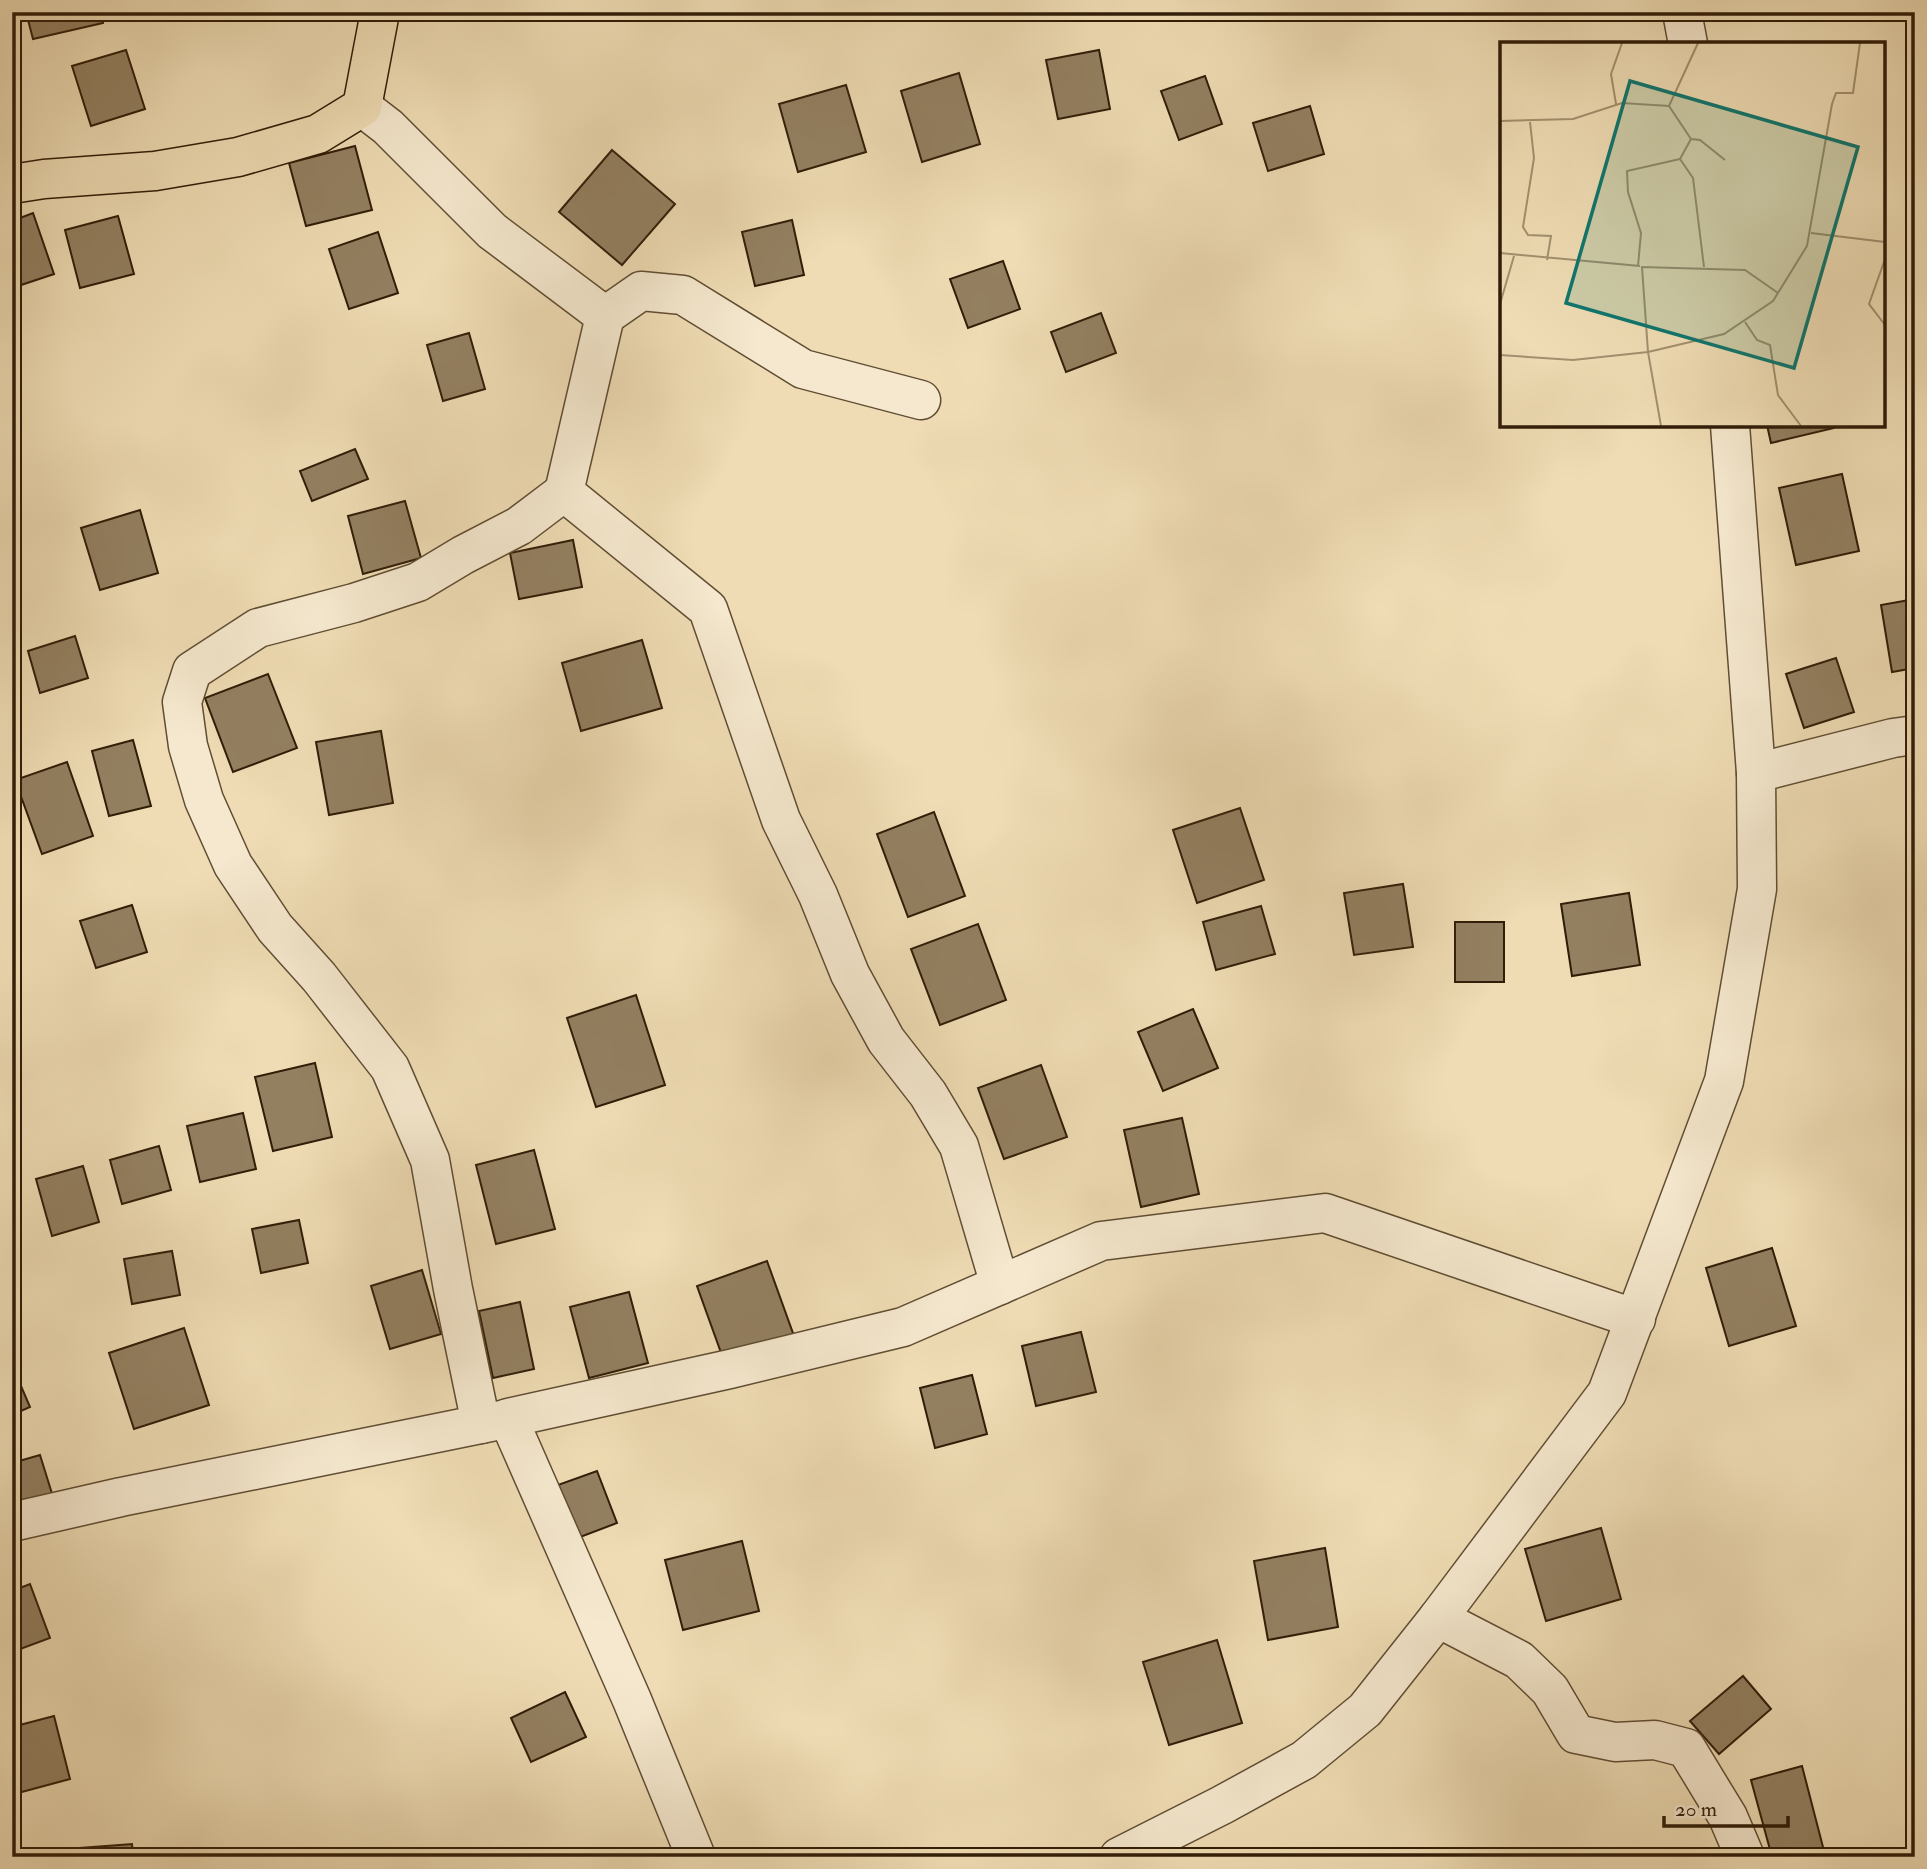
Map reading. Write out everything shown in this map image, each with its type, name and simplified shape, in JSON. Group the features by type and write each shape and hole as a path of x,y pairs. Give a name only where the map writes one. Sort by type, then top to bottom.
{"main road":[{"path":"12,184 155,171 238,158 318,134 362,107 380,12"}],"street":[{"path":"1682,12 1688,42"},
{"path":"362,107 388,127 492,232 606,316"},
{"path":"696,1857 632,1700 494,1421 453,1289 430,1160 390,1068 319,977 275,928 233,865 204,800 188,746 182,702 192,671 258,628 354,603 418,582 519,526 564,492 606,316 641,291 683,295 803,369 921,400"},
{"path":"1119,1857 1304,1760 1366,1710 1608,1393 1724,1081 1757,890 1756,773 1730,427"},
{"path":"564,492 708,609 781,820 818,895 850,974 886,1040 928,1094 959,1146 1000,1285"},
{"path":"1756,773 1893,738 1915,735"},
{"path":"12,1521 494,1421 730,1369 903,1327 1101,1241 1325,1213 1636,1319"},
{"path":"1438,1618 1520,1660 1550,1690 1576,1734 1615,1742 1655,1740 1686,1748 1728,1817 1745,1857"}],"building":[{"path":"26,12 101,12 103,23 33,39"},
{"path":"126,50 145,109 91,126 72,66"},
{"path":"1099,50 1110,109 1058,119 1046,60"},
{"path":"959,73 980,144 922,162 901,91"},
{"path":"1205,76 1222,124 1179,140 1161,91"},
{"path":"846,85 866,152 798,172 779,104"},
{"path":"1310,106 1324,154 1268,171 1253,123"},
{"path":"355,146 372,210 306,226 289,163"},
{"path":"612,150 675,204 622,265 559,212"},
{"path":"33,213 54,274 12,288 12,221"},
{"path":"118,216 134,274 80,288 65,230"},
{"path":"792,220 804,275 755,286 742,232"},
{"path":"378,232 398,293 349,309 329,249"},
{"path":"1003,261 1020,309 968,328 950,279"},
{"path":"1101,313 1116,353 1066,372 1051,332"},
{"path":"469,333 485,389 443,401 427,345"},
{"path":"1767,427 1834,427 1834,428 1771,443"},
{"path":"355,449 368,479 312,501 300,471"},
{"path":"1842,474 1859,551 1796,565 1779,488"},
{"path":"405,501 421,558 363,574 348,516"},
{"path":"140,510 158,573 100,590 81,528"},
{"path":"573,540 582,587 519,599 510,553"},
{"path":"1915,599 1915,668 1892,672 1881,605"},
{"path":"75,636 88,678 40,693 28,651"},
{"path":"642,640 662,708 581,731 562,663"},
{"path":"1836,658 1854,712 1804,728 1786,674"},
{"path":"268,674 297,748 233,772 205,698"},
{"path":"12,689 19,712 12,714"},
{"path":"381,731 393,803 329,815 316,742"},
{"path":"133,740 151,806 109,816 92,751"},
{"path":"67,762 93,836 42,854 15,780"},
{"path":"1240,808 1264,880 1197,903 1173,830"},
{"path":"934,812 965,896 908,917 877,834"},
{"path":"1403,884 1413,947 1354,955 1344,893"},
{"path":"1629,893 1640,965 1572,976 1561,904"},
{"path":"132,905 147,952 96,968 80,921"},
{"path":"1261,906 1275,954 1216,970 1203,922"},
{"path":"1455,922 1504,922 1504,982 1455,982"},
{"path":"978,924 1006,1000 940,1025 911,949"},
{"path":"636,995 665,1085 596,1107 567,1018"},
{"path":"1193,1009 1218,1068 1163,1091 1138,1032"},
{"path":"315,1063 332,1137 273,1151 255,1077"},
{"path":"1041,1065 1067,1137 1004,1159 978,1088"},
{"path":"243,1113 256,1169 200,1182 187,1126"},
{"path":"1182,1118 1199,1194 1141,1207 1124,1130"},
{"path":"159,1146 171,1190 122,1204 110,1160"},
{"path":"534,1150 555,1229 496,1244 476,1165"},
{"path":"83,1166 99,1222 52,1236 36,1179"},
{"path":"299,1220 308,1263 261,1273 252,1229"},
{"path":"1772,1248 1796,1326 1729,1346 1706,1268"},
{"path":"172,1251 180,1295 132,1304 124,1259"},
{"path":"767,1261 794,1336 724,1361 697,1286"},
{"path":"422,1270 441,1334 390,1349 371,1286"},
{"path":"629,1292 648,1363 589,1378 570,1307"},
{"path":"520,1302 534,1369 493,1378 479,1311"},
{"path":"184,1328 209,1405 134,1429 109,1353"},
{"path":"1081,1332 1096,1392 1036,1406 1022,1346"},
{"path":"12,1365 30,1407 12,1415"},
{"path":"972,1375 987,1434 935,1448 920,1388"},
{"path":"40,1455 54,1500 12,1512 12,1463"},
{"path":"597,1471 617,1523 575,1539 555,1486"},
{"path":"1601,1528 1621,1599 1546,1621 1525,1549"},
{"path":"742,1541 759,1611 683,1630 665,1560"},
{"path":"1325,1548 1338,1627 1268,1640 1254,1561"},
{"path":"30,1584 50,1638 12,1652 12,1591"},
{"path":"1217,1640 1242,1723 1169,1745 1143,1662"},
{"path":"1743,1676 1771,1709 1719,1754 1690,1721"},
{"path":"565,1692 586,1737 531,1762 511,1718"},
{"path":"54,1716 70,1779 18,1793 12,1772 12,1727"},
{"path":"1802,1766 1824,1851 1801,1857 1772,1857 1751,1780"},
{"path":"132,1844 133,1857 81,1857 80,1848"}]}
